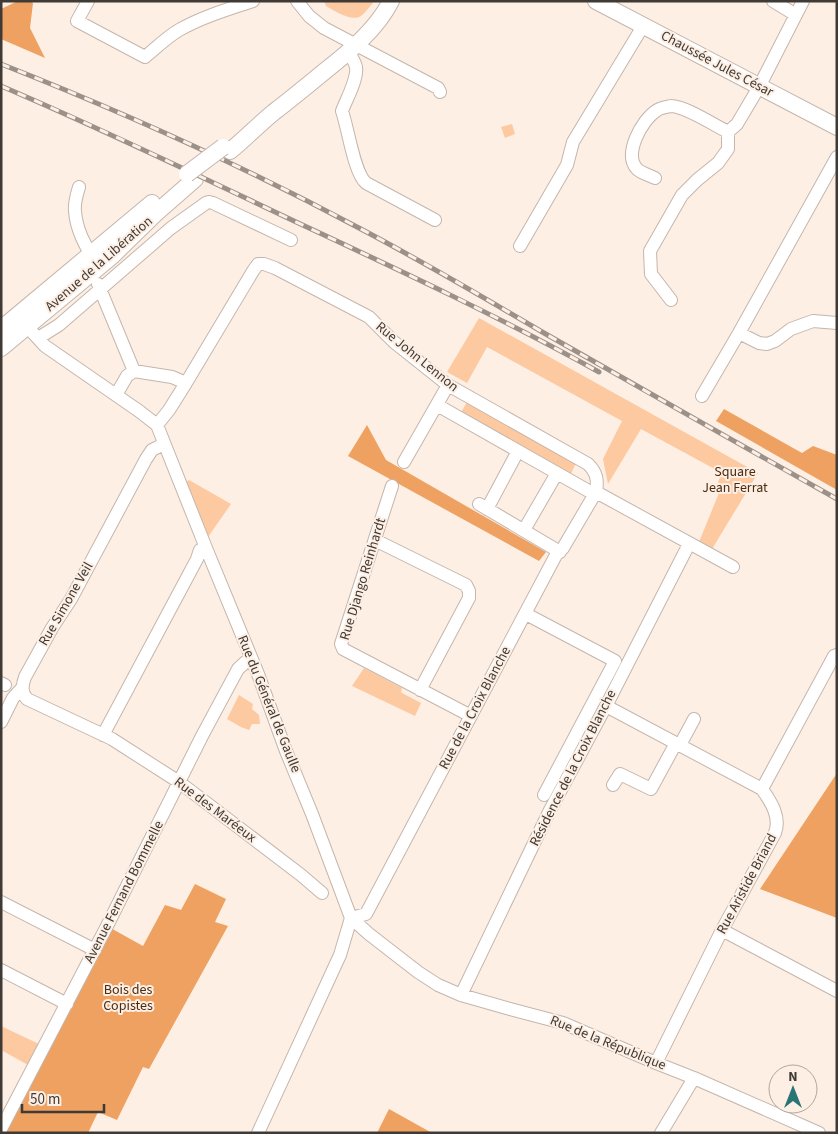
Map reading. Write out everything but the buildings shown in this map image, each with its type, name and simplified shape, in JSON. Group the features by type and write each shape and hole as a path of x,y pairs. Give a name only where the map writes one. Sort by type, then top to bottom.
{"main road":[{"name":"Avenue de la Libération","path":"1,348 22,321 94,264 191,176 226,149 243,141 266,118 353,48 388,8 391,1"},
{"name":"Chaussée Jules César","path":"596,1 837,127"},
{"name":"Avenue de la Libération","path":"1,329 22,321"}],"street":[{"path":"88,1 77,21 145,57 177,31 191,23 253,1"},
{"path":"296,1 309,16 353,48 438,88 440,92"},
{"path":"774,1 796,15"},
{"path":"671,300 651,274 650,251 682,195 718,163 728,149 728,132 737,124 759,87 803,1"},
{"path":"520,246 567,165 573,142 643,26"},
{"path":"353,48 356,73 342,111 360,176 366,183 435,220"},
{"path":"654,178 638,169 632,159 634,140 649,116 658,109 671,106 684,109 728,132"},
{"path":"702,396 837,157"},
{"path":"79,187 75,211 78,225 94,264 100,289 134,371"},
{"path":"43,336 59,325 171,228 206,203 213,203 291,240"},
{"name":"Rue John Lennon","path":"186,383 252,271 258,264 268,265 369,317 394,342 448,385 588,464 595,472 597,478 595,493"},
{"path":"22,321 44,346 116,395 139,410 157,425 186,383 172,377 134,371 127,376 116,395"},
{"path":"739,333 759,343 767,344 775,341 791,329 813,322 837,323"},
{"path":"404,462 448,385"},
{"path":"437,405 557,473 733,567"},
{"name":"Rue du Général de Gaulle","path":"157,425 251,657 351,918"},
{"name":"Rue Simone Veil","path":"1,722 13,698 22,688 25,677 52,628 71,599 146,459 152,450 164,444"},
{"path":"518,451 483,506 560,552"},
{"path":"524,530 557,473"},
{"name":"Rue Django Reinhardt","path":"392,486 341,644 343,649 471,716"},
{"name":"Rue de la Croix Blanche","path":"351,918 366,914 556,555 563,548 595,493"},
{"path":"375,540 466,585 469,591 469,598 420,690"},
{"name":"Résidence de la Croix Blanche","path":"461,995 549,812 690,544"},
{"path":"22,688 27,698 103,735 197,559 200,550 206,548"},
{"path":"526,614 615,660 544,795"},
{"path":"606,706 762,789 834,656 837,655"},
{"name":"Avenue Fernand Bommelle","path":"1,1129 144,856 179,782 238,669 251,657"},
{"path":"613,785 620,774 651,789 694,719"},
{"name":"Rue des Maréeux","path":"103,735 179,782 322,892"},
{"name":"Rue Aristide Briand","path":"656,1063 722,930 776,828 775,812 762,789"},
{"path":"1,902 95,950"},
{"path":"258,1133 340,955 351,918"},
{"name":"Rue de la République","path":"351,918 418,972 438,985 461,995 563,1023 819,1133"},
{"path":"722,930 837,991"},
{"path":"1,970 67,1004"},
{"path":"661,1133 694,1078"}],"green space":[{"path":"18,1 30,1 33,3 30,28 45,58 1,39 1,9"},
{"path":"324,1 370,1 373,3 363,15 351,18 326,6"},
{"path":"512,124 515,134 505,138 501,127"},
{"name":"Square Jean Ferrat","path":"479,318 758,473 709,554 697,547 721,488 718,482 722,473 641,429 608,484 603,459 622,421 487,347 467,383 447,372"},
{"path":"467,402 576,463 569,478 459,416"},
{"path":"724,409 802,453 813,446 837,455 837,490 716,421"},
{"path":"367,425 386,460 546,552 539,561 348,456"},
{"path":"189,480 231,504 208,537 186,482"},
{"path":"364,668 402,688 402,693 421,703 415,716 352,686"},
{"path":"239,695 253,704 252,709 259,715 260,724 252,724 249,730 227,719"},
{"path":"837,773 837,918 760,889"},
{"name":"Bois des Copistes","path":"195,884 226,899 215,922 228,926 149,1069 143,1067 117,1120 98,1112 88,1133 1,1133 107,926 143,946 165,905 181,910"},
{"path":"1,1026 41,1045 30,1066 1,1050"},
{"path":"389,1109 432,1133 377,1133"}],"railway":[{"path":"1,64 92,101 182,141 315,205 429,266 837,499"},
{"path":"1,86 75,118 410,275 599,372"}]}
